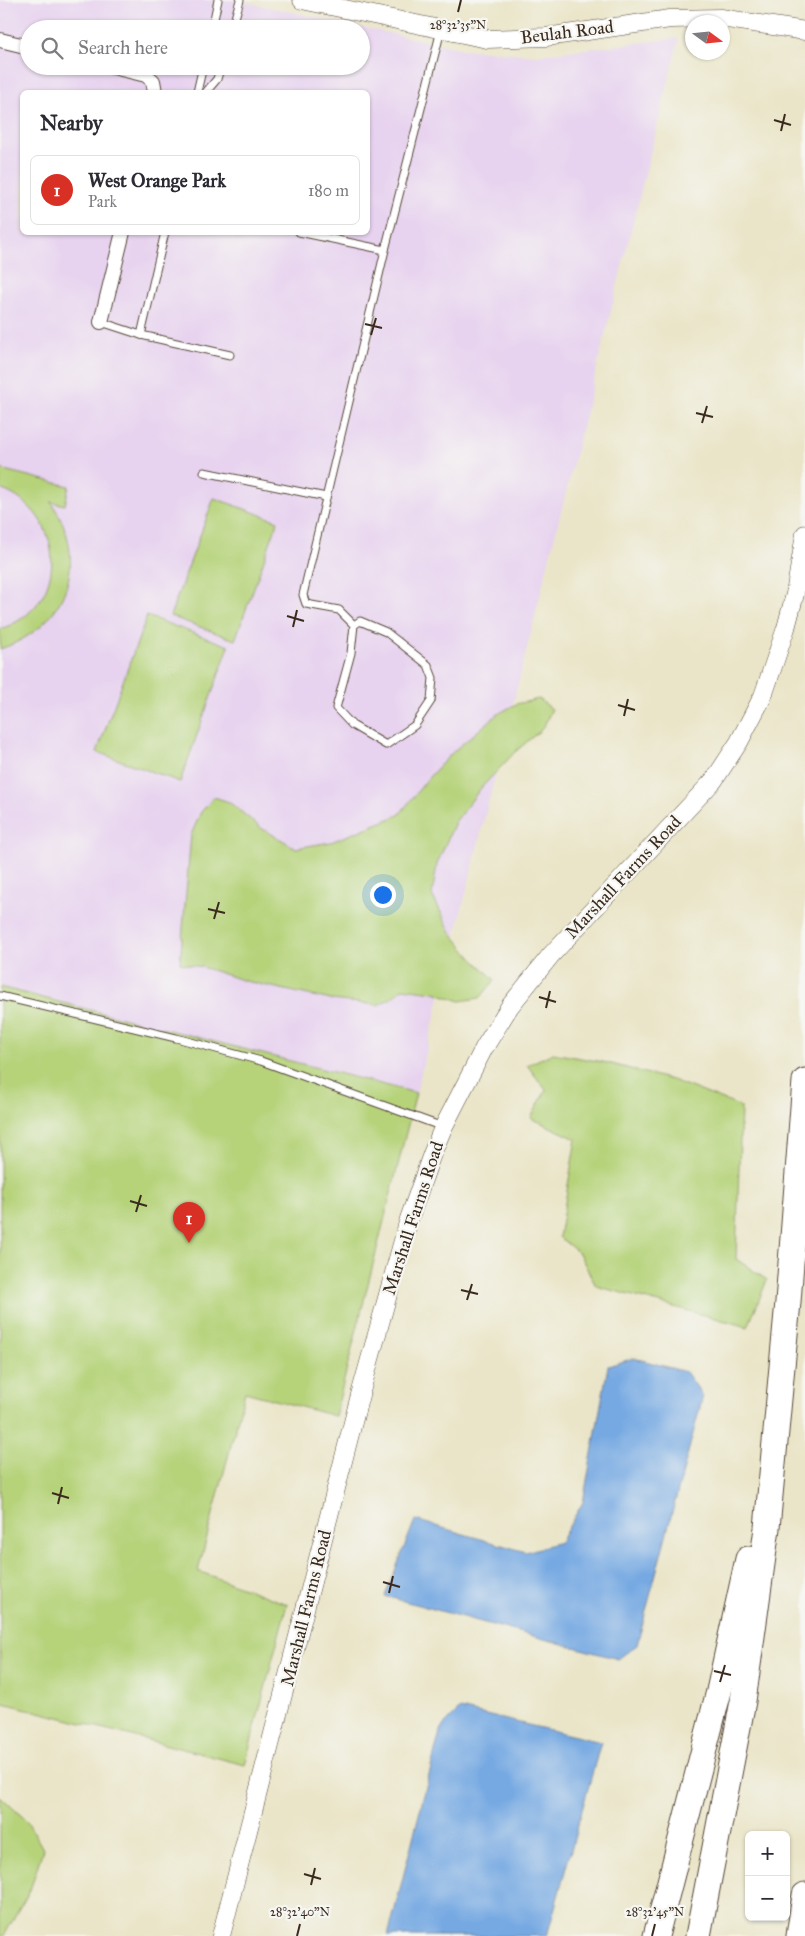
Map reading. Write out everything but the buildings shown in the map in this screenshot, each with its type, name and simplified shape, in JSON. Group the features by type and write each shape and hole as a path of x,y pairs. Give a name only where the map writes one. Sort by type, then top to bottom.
{"highway":[{"path":"698,1936 743,1700 766,1538 788,1302 805,1081"},
{"path":"656,1936 719,1691 755,1525 788,1302"},
{"path":"799,1936 805,1895"}],"street":[{"name":"Beulah Road","path":"302,0 487,39 546,38 670,19 721,18 805,31"},
{"path":"0,40 20,45"},
{"path":"146,75 153,81 155,90"},
{"path":"101,322 122,235"},
{"name":"Marshall Farms Road","path":"221,1936 360,1396 409,1219 444,1128 484,1048 510,1006 551,954 714,780 739,742 763,696 786,628 795,594 805,534"}],"lane":[{"path":"214,20 218,0"},
{"path":"234,20 240,0"},
{"path":"354,624 339,610 306,604 303,596 385,250 442,30"},
{"path":"197,90 201,75"},
{"path":"208,90 218,75"},
{"path":"141,335 163,235"},
{"path":"313,235 385,250"},
{"path":"101,322 141,335 230,355"},
{"path":"204,472 326,497"},
{"path":"360,621 386,632 428,665 433,678 431,701 415,725 386,745 352,724 336,708 351,653 354,624 360,621"},
{"path":"0,996 176,1038 261,1061 444,1128"}],"shaded area":[{"path":"0,0 235,0 328,20 20,20 20,75 370,75 370,29 463,49 536,55 679,38 416,1093 0,987"}],"green space":[{"path":"0,469 69,486 65,505 51,502 63,524 69,546 70,568 66,589 56,608 42,625 23,639 0,649 0,629 23,618 39,601 49,581 52,560 48,538 39,518 22,501 0,489"},
{"path":"214,498 278,521 235,640 170,616"},
{"path":"147,616 229,646 180,782 97,752"},
{"path":"539,699 552,709 543,728 515,752 481,788 455,822 437,864 432,895 452,934 472,958 495,980 480,998 460,1001 434,992 403,988 393,997 378,1005 331,1000 245,981 202,967 180,963 191,835 201,812 214,797 229,802 261,828 296,848 331,842 399,815 429,777 455,750 498,714 516,704"},
{"path":"0,987 416,1093 335,1416 245,1392 198,1571 287,1604 245,1765 0,1702"},
{"path":"553,1053 608,1063 675,1081 741,1107 736,1259 767,1280 748,1327 596,1286 579,1253 559,1237 576,1139 531,1118 546,1090 527,1065"},
{"path":"0,1796 27,1821 43,1849 30,1890 4,1936 0,1936"}],"water":[{"path":"634,1358 686,1372 703,1396 637,1645 618,1659 385,1596 415,1520 526,1552 560,1542 583,1502 608,1366"},
{"path":"460,1709 601,1742 547,1936 388,1936 441,1728"}],"place":[{"name":"West Orange Park","path":"189,1243"}]}
